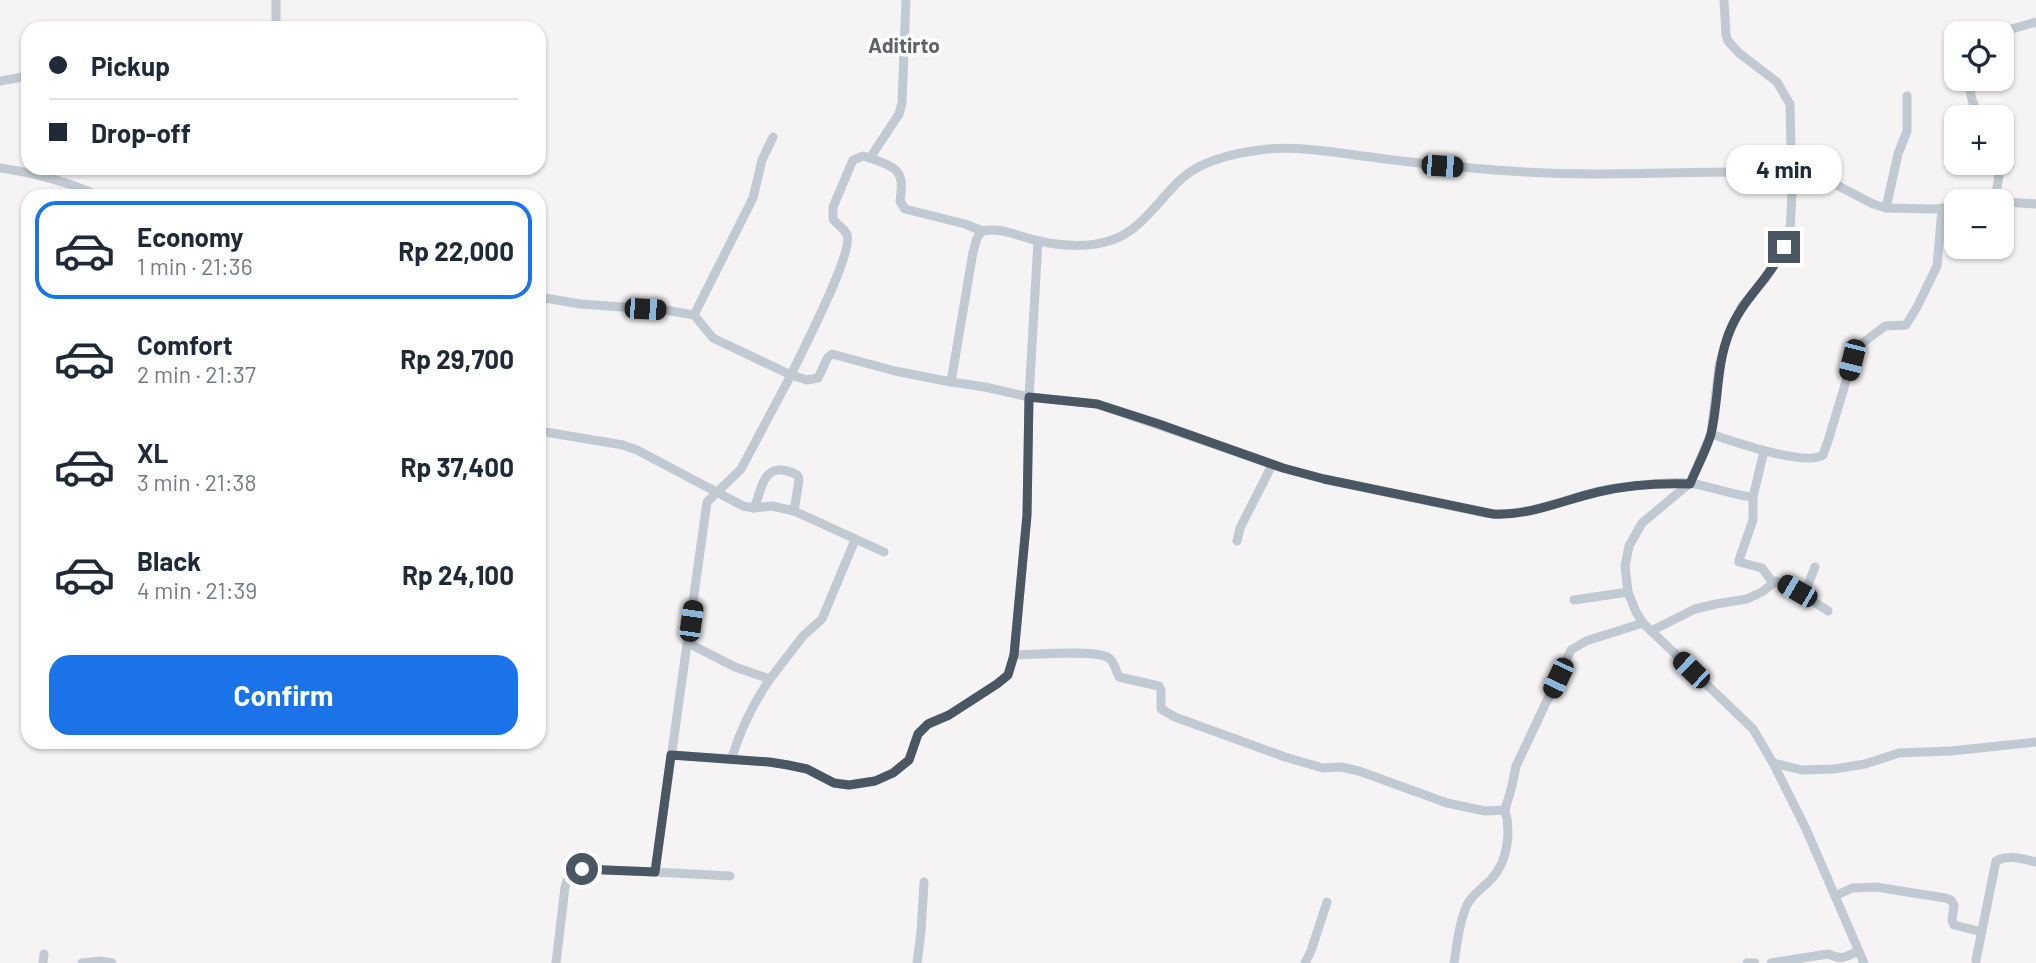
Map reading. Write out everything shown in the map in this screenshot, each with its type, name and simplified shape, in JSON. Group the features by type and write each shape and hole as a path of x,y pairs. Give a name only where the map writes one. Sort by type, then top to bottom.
{"street":[{"path":"276,0 276,21"},
{"path":"870,158 899,114 902,103 906,0"},
{"path":"1724,0 1728,41 1777,82 1790,104 1793,212 1790,232 1779,258 1742,306 1728,335 1719,366 1710,435 1690,484 1642,523 1633,536 1625,558 1628,592 1636,612 1651,631 1753,729 1806,829 1864,963"},
{"path":"2014,28 2036,22"},
{"path":"0,81 21,77"},
{"path":"1886,208 1898,154 1907,131 1907,96"},
{"path":"694,315 753,198 762,160 772,137"},
{"path":"655,872 705,509 715,493 741,469 791,374 838,275 848,236 833,219 832,213 853,160 863,156 870,158 899,174 902,184 900,201 905,209 982,231 999,230 1038,241 1071,245 1103,243 1115,239 1142,220 1190,172 1242,153 1269,149 1329,152 1442,166 1536,173 1791,172 1822,178 1886,208 1942,209 1938,260 1922,297 1906,325 1885,326 1856,348 1823,455 1808,459 1764,451 1710,435"},
{"path":"0,168 21,171"},
{"path":"42,175 82,189"},
{"path":"2014,202 2036,204"},
{"path":"951,382 973,252 982,231"},
{"path":"671,755 788,765 807,769 834,783 849,785 875,781 893,773 909,760 918,734 928,724 949,715 1008,675 1014,655 1027,515 1029,397 1038,241"},
{"path":"546,298 694,315 713,338 807,380 818,378 832,354 895,371 1029,397 1087,402 1113,408 1272,465 1324,479 1476,511 1501,514 1551,505 1620,487 1690,484 1753,496"},
{"path":"546,432 623,445 743,506 765,506 794,512 884,552"},
{"path":"1764,451 1753,496 1753,520 1739,562 1762,568 1773,583"},
{"path":"1237,541 1240,528 1272,465"},
{"path":"754,508 768,474 773,470 790,471 798,476 799,480 794,512"},
{"path":"731,760 756,700 803,636 822,618 856,540"},
{"path":"1804,595 1815,567"},
{"path":"1651,631 1695,610 1747,599 1779,581 1828,611"},
{"path":"1573,600 1628,592"},
{"path":"1454,963 1466,907 1494,876 1505,850 1508,827 1505,810 1516,766 1571,650 1586,641 1643,622"},
{"path":"688,643 735,667 770,679"},
{"path":"1014,655 1090,653 1107,656 1113,662 1119,677 1159,686 1161,709 1175,717 1285,757 1323,768 1341,767 1359,771 1447,803 1478,810 1505,810"},
{"path":"1773,763 1802,770 1834,769 1865,764 1899,753 1951,751 2036,742"},
{"path":"1976,960 1996,861 2012,857 2036,862"},
{"path":"556,963 565,887 570,871 582,869 730,876"},
{"path":"917,963 924,882"},
{"path":"1835,896 1852,888 1876,887 1945,898 1951,900 1954,905 1954,926 1982,932"},
{"path":"1305,963 1326,902"},
{"path":"1772,963 1828,954 1838,958 1858,951"},
{"path":"82,963 112,963"},
{"path":"1747,963 1755,963"}],"district":[{"name":"Aditirto","path":"904,44"}],"route":[{"path":"582,869 655,872 671,755 788,765 807,769 830,782 849,785 875,781 893,773 909,760 918,734 928,724 949,715 1008,675 1014,655 1027,515 1029,397 1087,402 1113,408 1283,468 1493,514 1551,505 1620,487 1690,484 1710,435 1719,366 1728,335 1742,306 1766,278 1784,247"}]}
